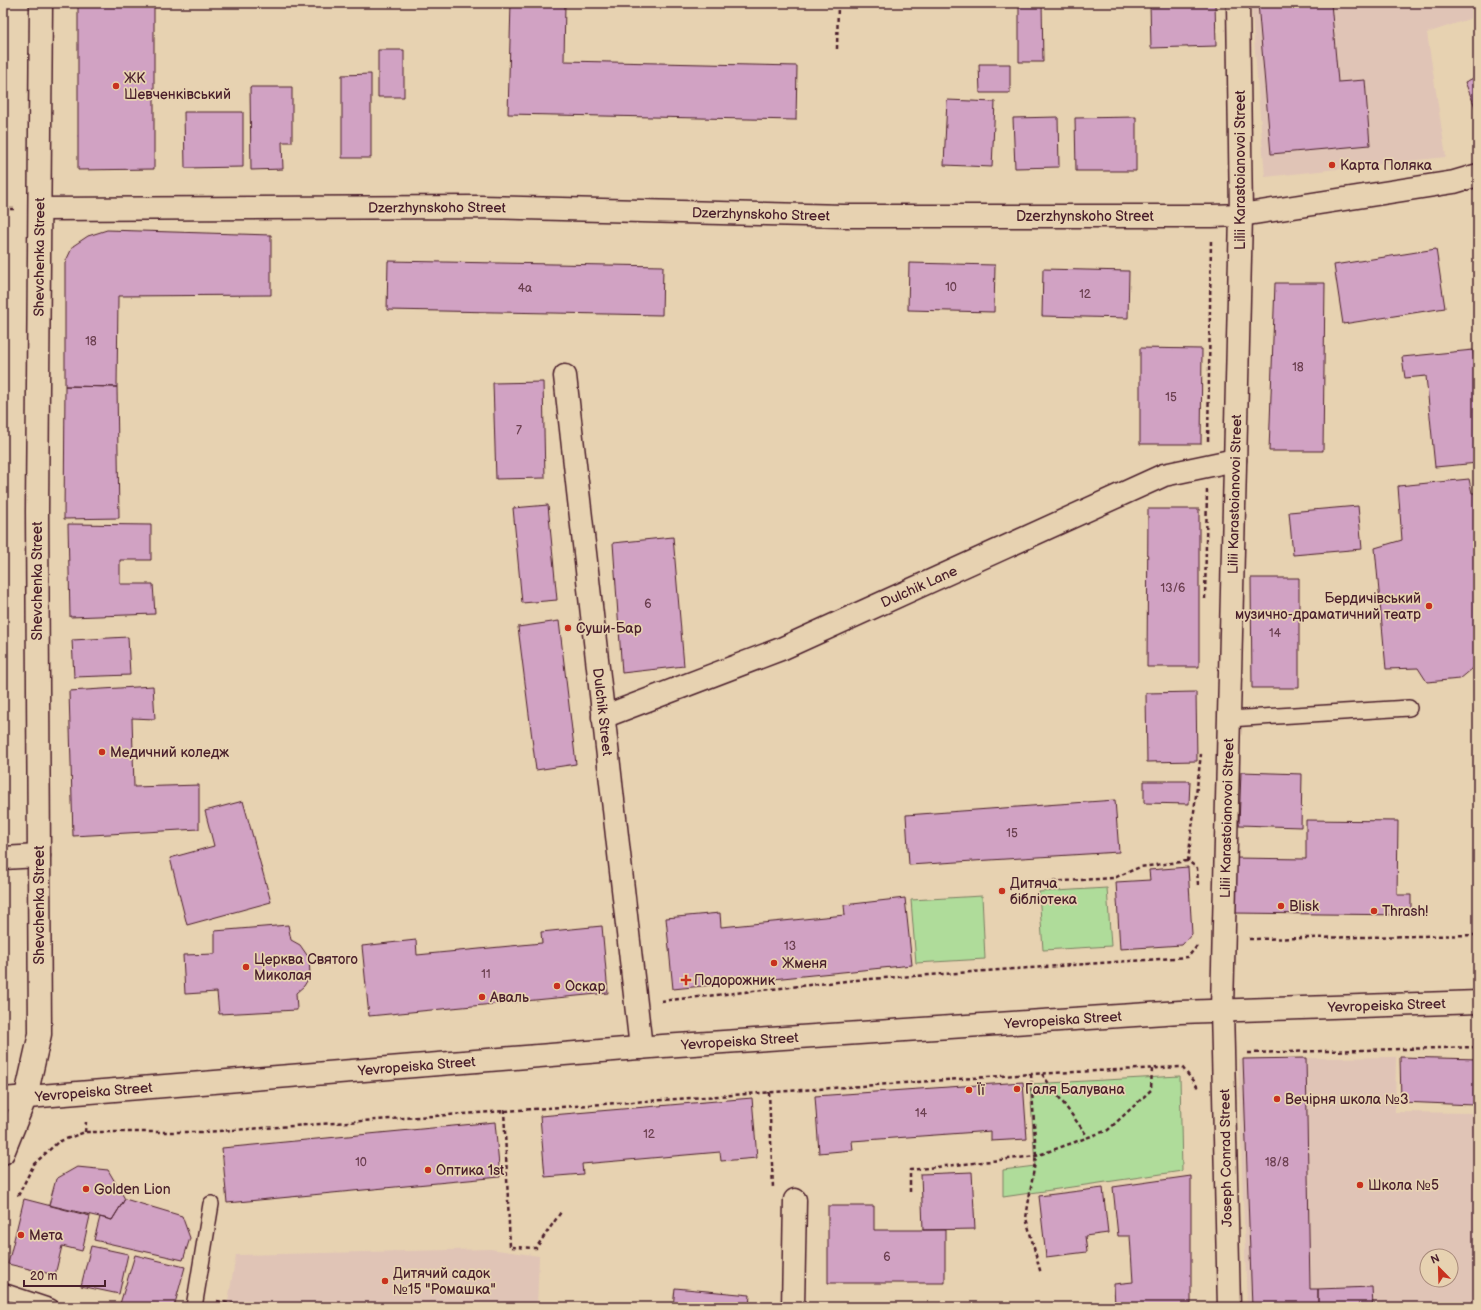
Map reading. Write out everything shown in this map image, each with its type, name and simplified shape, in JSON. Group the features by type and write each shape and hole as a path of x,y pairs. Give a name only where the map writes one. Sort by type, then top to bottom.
{"street":[{"name":"Shevchenka Street","path":"3,1153 26,1096 40,1034 37,512 41,3"},
{"name":"Lilii Karastoianovoi Street","path":"1222,1010 1242,215 1238,3"},
{"name":"Dzerzhynskoho Street","path":"40,209 481,207 843,216 1212,216 1242,215 1454,182 1478,174"},
{"name":"Dulchik Street","path":"565,376 641,1048"},
{"name":"Dulchik Lane","path":"604,717 781,649 1164,475 1235,460"},
{"path":"3,858 39,856"},
{"name":"Yevropeiska Street","path":"3,1099 641,1048 1222,1010 1478,1002"},
{"name":"Joseph Conrad Street","path":"1222,1010 1229,1307"},
{"path":"793,1307 795,1200"}],"lane":[{"path":"1229,719 1409,708"},
{"path":"195,1303 211,1204"},
{"path":"3,1291 51,1307"}],"path":[{"path":"837,50 838,3"},
{"path":"1205,600 1212,216"},
{"path":"1188,861 1202,749"},
{"path":"1032,882 1114,878 1140,867 1188,861 1197,868 1198,890"},
{"path":"1247,939 1478,935"},
{"path":"659,1001 856,980 1188,957 1199,943"},
{"path":"1246,1053 1478,1048"},
{"path":"18,1196 34,1164 58,1142 85,1132 206,1132 504,1109 1042,1073 1152,1068 1182,1067 1197,1086 1197,1094"},
{"path":"910,1192 910,1170 1036,1156 1108,1130 1151,1090 1152,1068"},
{"path":"1042,1073 1088,1137"},
{"path":"1031,1074 1036,1156 1026,1218 1041,1274"},
{"path":"769,1092 773,1193"},
{"path":"504,1109 510,1247 536,1248 561,1212"},
{"path":"85,1132 86,1122"},
{"path":"195,1303 252,1307"}],"shaded area":[{"path":"1251,3 1478,3 1478,16 1427,33 1446,157 1265,177"},
{"name":"Школа №5","path":"1396,1057 1395,1112 1478,1113 1478,1307 1247,1307 1238,1059"},
{"name":"Дитячий садок №15 \"Ромашка\"","path":"490,1249 539,1256 537,1307 227,1307 236,1255"}],"green space":[{"path":"1107,888 1111,946 1043,950 1039,892"},
{"path":"982,896 985,959 916,963 911,900"},
{"path":"1180,1076 1182,1171 1003,1197 1003,1170 1035,1166 1030,1084"}],"building":[{"name":"ЖК Шевченківський","path":"78,3 154,3 154,169 78,170"},
{"path":"511,3 565,3 564,61 797,66 796,120 508,114"},
{"path":"1019,3 1042,3 1043,62 1019,62"},
{"path":"1150,3 1215,3 1216,46 1151,48"},
{"path":"1258,3 1331,3 1338,82 1365,80 1370,145 1271,154"},
{"path":"378,50 404,50 404,97 378,97"},
{"path":"979,64 1010,64 1010,93 980,93"},
{"path":"371,74 371,158 342,158 342,75"},
{"path":"1478,76 1478,114 1465,82"},
{"path":"250,87 292,87 292,142 282,142 283,169 251,170"},
{"path":"947,100 995,102 992,167 944,165"},
{"path":"184,112 243,112 243,167 185,168"},
{"path":"1058,117 1059,167 1015,168 1013,118"},
{"path":"1136,117 1136,171 1076,171 1075,118"},
{"path":"107,230 271,235 271,295 118,296 117,387 65,386 65,263 73,246 88,236"},
{"path":"1436,249 1445,308 1343,324 1334,265"},
{"path":"388,261 663,266 662,315 387,310"},
{"path":"909,263 995,265 994,312 908,310"},
{"path":"1043,269 1129,271 1128,318 1042,316"},
{"path":"1275,283 1325,283 1323,451 1269,451"},
{"path":"1140,348 1202,349 1201,444 1140,444"},
{"path":"1473,350 1478,399 1478,463 1435,467 1426,376 1405,378 1402,357"},
{"path":"543,382 545,478 496,479 493,383"},
{"path":"65,386 117,387 119,518 64,519"},
{"name":"Бердичівський музично-драматичний театр","path":"1469,479 1472,493 1478,493 1478,664 1460,679 1427,682 1418,668 1386,669 1375,548 1402,540 1398,486"},
{"path":"548,505 557,600 522,603 513,508"},
{"path":"1358,506 1362,549 1293,555 1289,512"},
{"path":"1148,509 1199,509 1199,667 1147,667"},
{"path":"68,524 151,525 151,560 120,560 120,584 153,584 155,614 70,617"},
{"path":"673,537 684,666 622,673 613,543"},
{"path":"1251,578 1299,578 1299,688 1252,688"},
{"path":"559,621 576,764 536,770 518,627"},
{"path":"128,637 130,675 74,677 72,640"},
{"name":"Медичний коледж","path":"153,686 155,719 132,718 134,787 199,785 199,829 73,836 69,691"},
{"path":"1196,692 1197,761 1147,762 1146,693"},
{"path":"1241,772 1302,774 1301,827 1239,825"},
{"path":"1144,781 1190,781 1189,804 1144,803"},
{"path":"1115,800 1119,852 909,865 906,815"},
{"path":"243,801 271,902 187,925 170,858 214,846 205,811"},
{"path":"1306,820 1398,821 1397,895 1411,895 1411,915 1233,913 1234,858 1306,859"},
{"path":"1188,867 1192,934 1182,945 1120,949 1116,882 1150,880 1149,870"},
{"path":"905,898 912,965 673,989 666,918 720,913 721,927 845,915 844,905"},
{"name":"Церква Святого Миколая","path":"288,925 291,940 300,945 309,958 310,976 304,986 296,993 297,1010 219,1014 217,992 185,994 183,955 215,954 215,931"},
{"path":"602,926 608,993 369,1016 362,946 416,940 417,955 542,943 541,932"},
{"path":"1400,1057 1478,1059 1478,1088 1474,1088 1474,1105 1401,1102"},
{"path":"1306,1058 1310,1289 1318,1289 1318,1307 1252,1307 1243,1059"},
{"path":"1023,1082 1027,1139 991,1141 991,1131 852,1141 853,1150 819,1153 815,1096"},
{"path":"752,1098 757,1158 721,1161 720,1152 582,1164 583,1174 545,1177 540,1116"},
{"path":"495,1122 500,1177 227,1203 222,1148"},
{"name":"Golden Lion","path":"77,1167 108,1170 125,1199 112,1220 49,1205 56,1179"},
{"path":"972,1172 975,1229 923,1230 921,1174"},
{"path":"1191,1176 1191,1307 1115,1307 1114,1284 1133,1282 1130,1236 1118,1236 1113,1187"},
{"path":"1103,1188 1108,1233 1085,1236 1087,1252 1046,1257 1039,1196"},
{"path":"24,1199 90,1216 82,1251 62,1246 55,1275 8,1264"},
{"path":"125,1199 182,1216 190,1238 183,1260 94,1240 100,1217 112,1220"},
{"path":"828,1206 874,1206 874,1230 945,1230 945,1283 828,1283"},
{"path":"91,1246 128,1254 119,1294 81,1286"},
{"path":"135,1255 185,1267 174,1307 119,1307"},
{"path":"1372,1287 1373,1307 1318,1307 1318,1289"},
{"path":"675,1288 750,1295 749,1307 673,1307"},
{"path":"3,1302 20,1307 3,1307"}],"place":[{"name":"ЖК Шевченківський","path":"116,86"},
{"name":"Карта Поляка","path":"1332,165"},
{"name":"Бердичівський музично-драматичний театр","path":"1429,606"},
{"name":"Суши-Бар","path":"568,628"},
{"name":"Медичний коледж","path":"102,752"},
{"name":"Дитяча бібліотека","path":"1002,891"},
{"name":"Blisk","path":"1281,906"},
{"name":"Thrash!","path":"1374,911"},
{"name":"Жменя","path":"774,963"},
{"name":"Церква Святого Миколая","path":"246,967"},
{"name":"Подорожник","path":"686,980"},
{"name":"Оскар","path":"557,986"},
{"name":"Аваль","path":"482,997"},
{"name":"Галя Балувана","path":"1017,1089"},
{"name":"Її","path":"969,1090"},
{"name":"Вечірня школа №3","path":"1277,1099"},
{"name":"Оптика 1st","path":"428,1170"},
{"name":"Школа №5","path":"1360,1185"},
{"name":"Golden Lion","path":"86,1189"},
{"name":"Мета","path":"21,1235"},
{"name":"Дитячий садок №15 \"Ромашка\"","path":"385,1281"}]}
